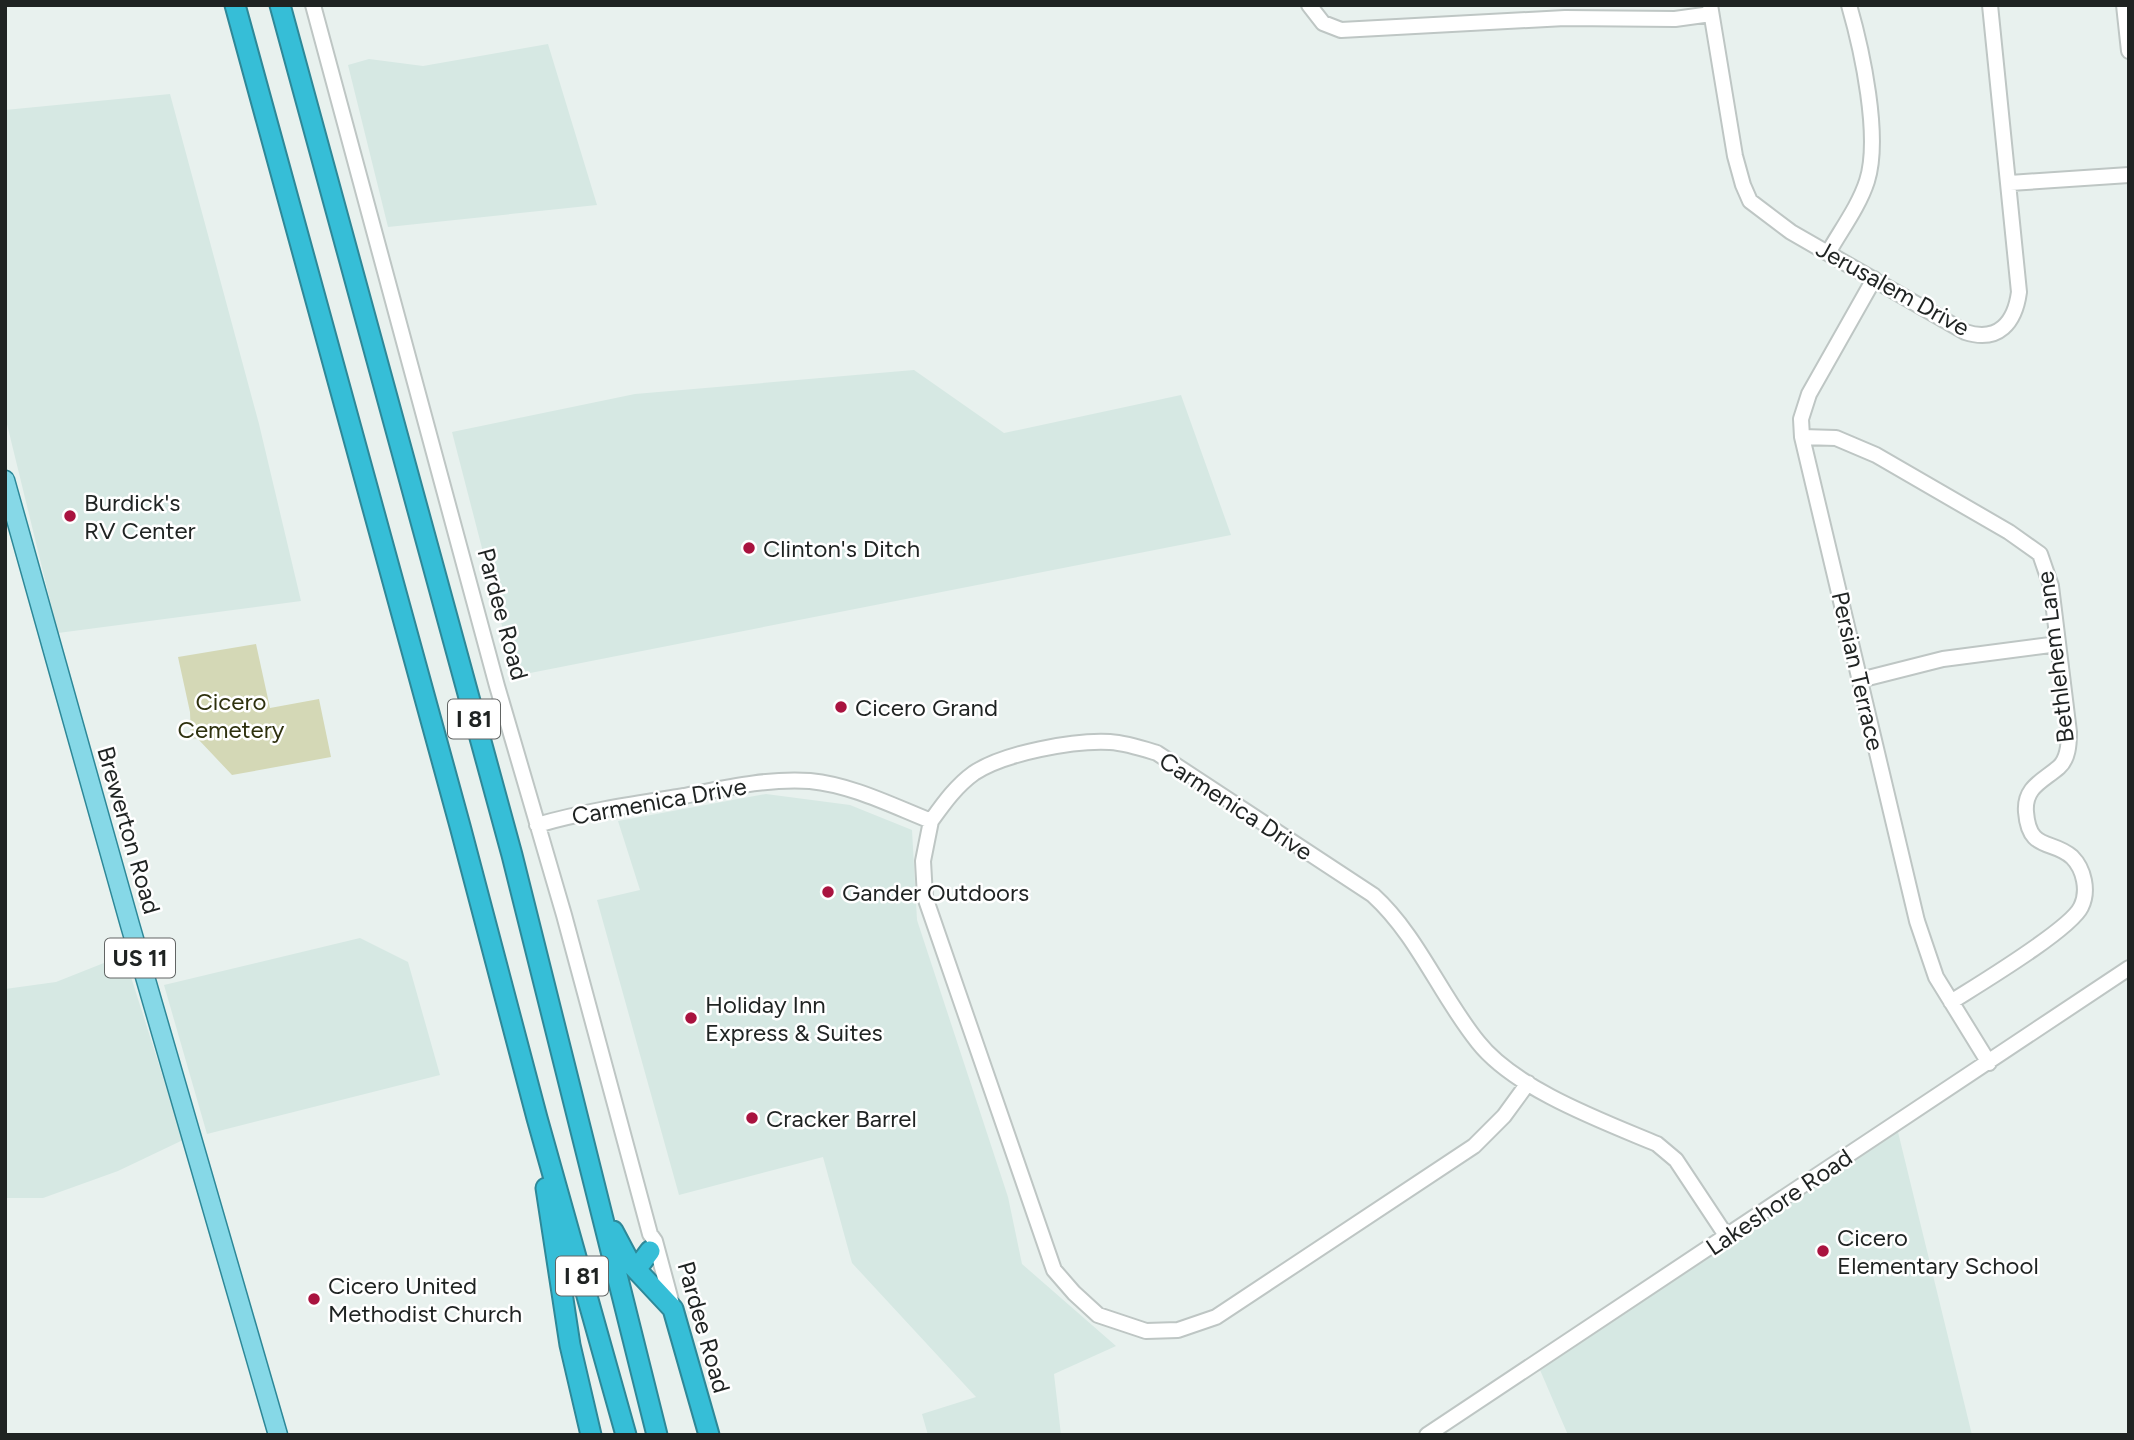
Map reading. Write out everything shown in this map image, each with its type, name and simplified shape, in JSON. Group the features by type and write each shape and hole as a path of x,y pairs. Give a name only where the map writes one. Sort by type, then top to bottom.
{"highway":[{"name":"I 81","path":"235,5 460,826 537,1118 626,1435"},
{"name":"I 81","path":"280,5 512,855 657,1435"},
{"path":"537,1118 570,1345 591,1435"},
{"path":"594,1183 615,1236 630,1263 668,1303"},
{"path":"630,1263 641,1263 650,1242"},
{"name":"Pardee Road","path":"668,1303 709,1435"}],"main road":[{"name":"Brewerton Road","path":"5,480 278,1435"}],"street":[{"name":"Pardee Road","path":"313,5 668,1303 701,1435"},
{"path":"1309,5 1323,23 1341,30 1564,12 1675,19 1711,10"},
{"path":"1828,253 1866,184 1872,142 1864,68 1849,5"},
{"name":"Jerusalem Drive","path":"1711,10 1735,156 1742,185 1750,201 1791,232 1965,332 1982,335 2008,324 2016,311 2019,292 1990,5"},
{"path":"2124,5 2129,51"},
{"path":"2010,183 2129,175"},
{"name":"Persian Terrace","path":"1874,279 1809,394 1801,419 1802,437 1917,921 1930,965 1989,1063"},
{"name":"Bethlehem Lane","path":"1802,437 1836,438 1876,455 2009,532 2035,550 2044,560 2051,586 2069,732 2068,750 2060,766 2036,783 2029,793 2025,801 2026,814 2031,832 2037,840 2071,857 2081,869 2085,887 2082,907 2055,933 1951,1002"},
{"path":"1860,680 1943,659 2058,645"},
{"name":"Carmenica Drive","path":"537,824 586,811 776,782 812,781 860,794 932,821 946,799 974,774 1015,755 1086,743 1109,742 1129,744 1157,753 1381,903 1403,927 1479,1044 1513,1074 1544,1093 1668,1151 1727,1237"},
{"path":"932,821 923,861 925,897 1054,1270 1073,1293 1098,1314 1146,1331 1178,1330 1216,1317 1474,1146 1504,1116 1528,1083"},
{"name":"Lakeshore Road","path":"1427,1435 2129,968"}],"shaded area":[{"path":"548,44 597,205 388,227 348,65 369,59 423,66"},
{"path":"170,94 259,424 301,601 58,633 5,416 5,110"},
{"path":"914,370 1004,433 1181,395 1231,535 515,676 452,432 635,394"},
{"path":"766,794 850,805 912,830 917,920 1008,1197 1022,1264 1116,1346 1054,1374 1061,1435 928,1435 922,1414 976,1397 852,1263 823,1157 679,1195 597,900 640,890 618,821"},
{"path":"360,938 408,962 440,1075 207,1134 164,985"},
{"path":"124,955 183,1140 118,1171 43,1198 5,1198 5,989 56,982"},
{"name":"Cicero Elementary School","path":"1898,1132 1972,1435 1568,1435 1540,1370"}],"green space":[{"name":"Cicero Cemetery","path":"256,644 270,708 319,699 331,757 232,775 198,739 191,738 190,712 178,657"}],"place":[{"name":"Burdick's RV Center","path":"70,516"},
{"name":"Clinton's Ditch","path":"749,548"},
{"name":"Cicero Grand","path":"841,707"},
{"name":"Gander Outdoors","path":"828,892"},
{"name":"Holiday Inn Express & Suites","path":"691,1018"},
{"name":"Cracker Barrel","path":"752,1118"},
{"name":"Cicero Elementary School","path":"1823,1251"},
{"name":"Cicero United Methodist Church","path":"314,1299"}]}
